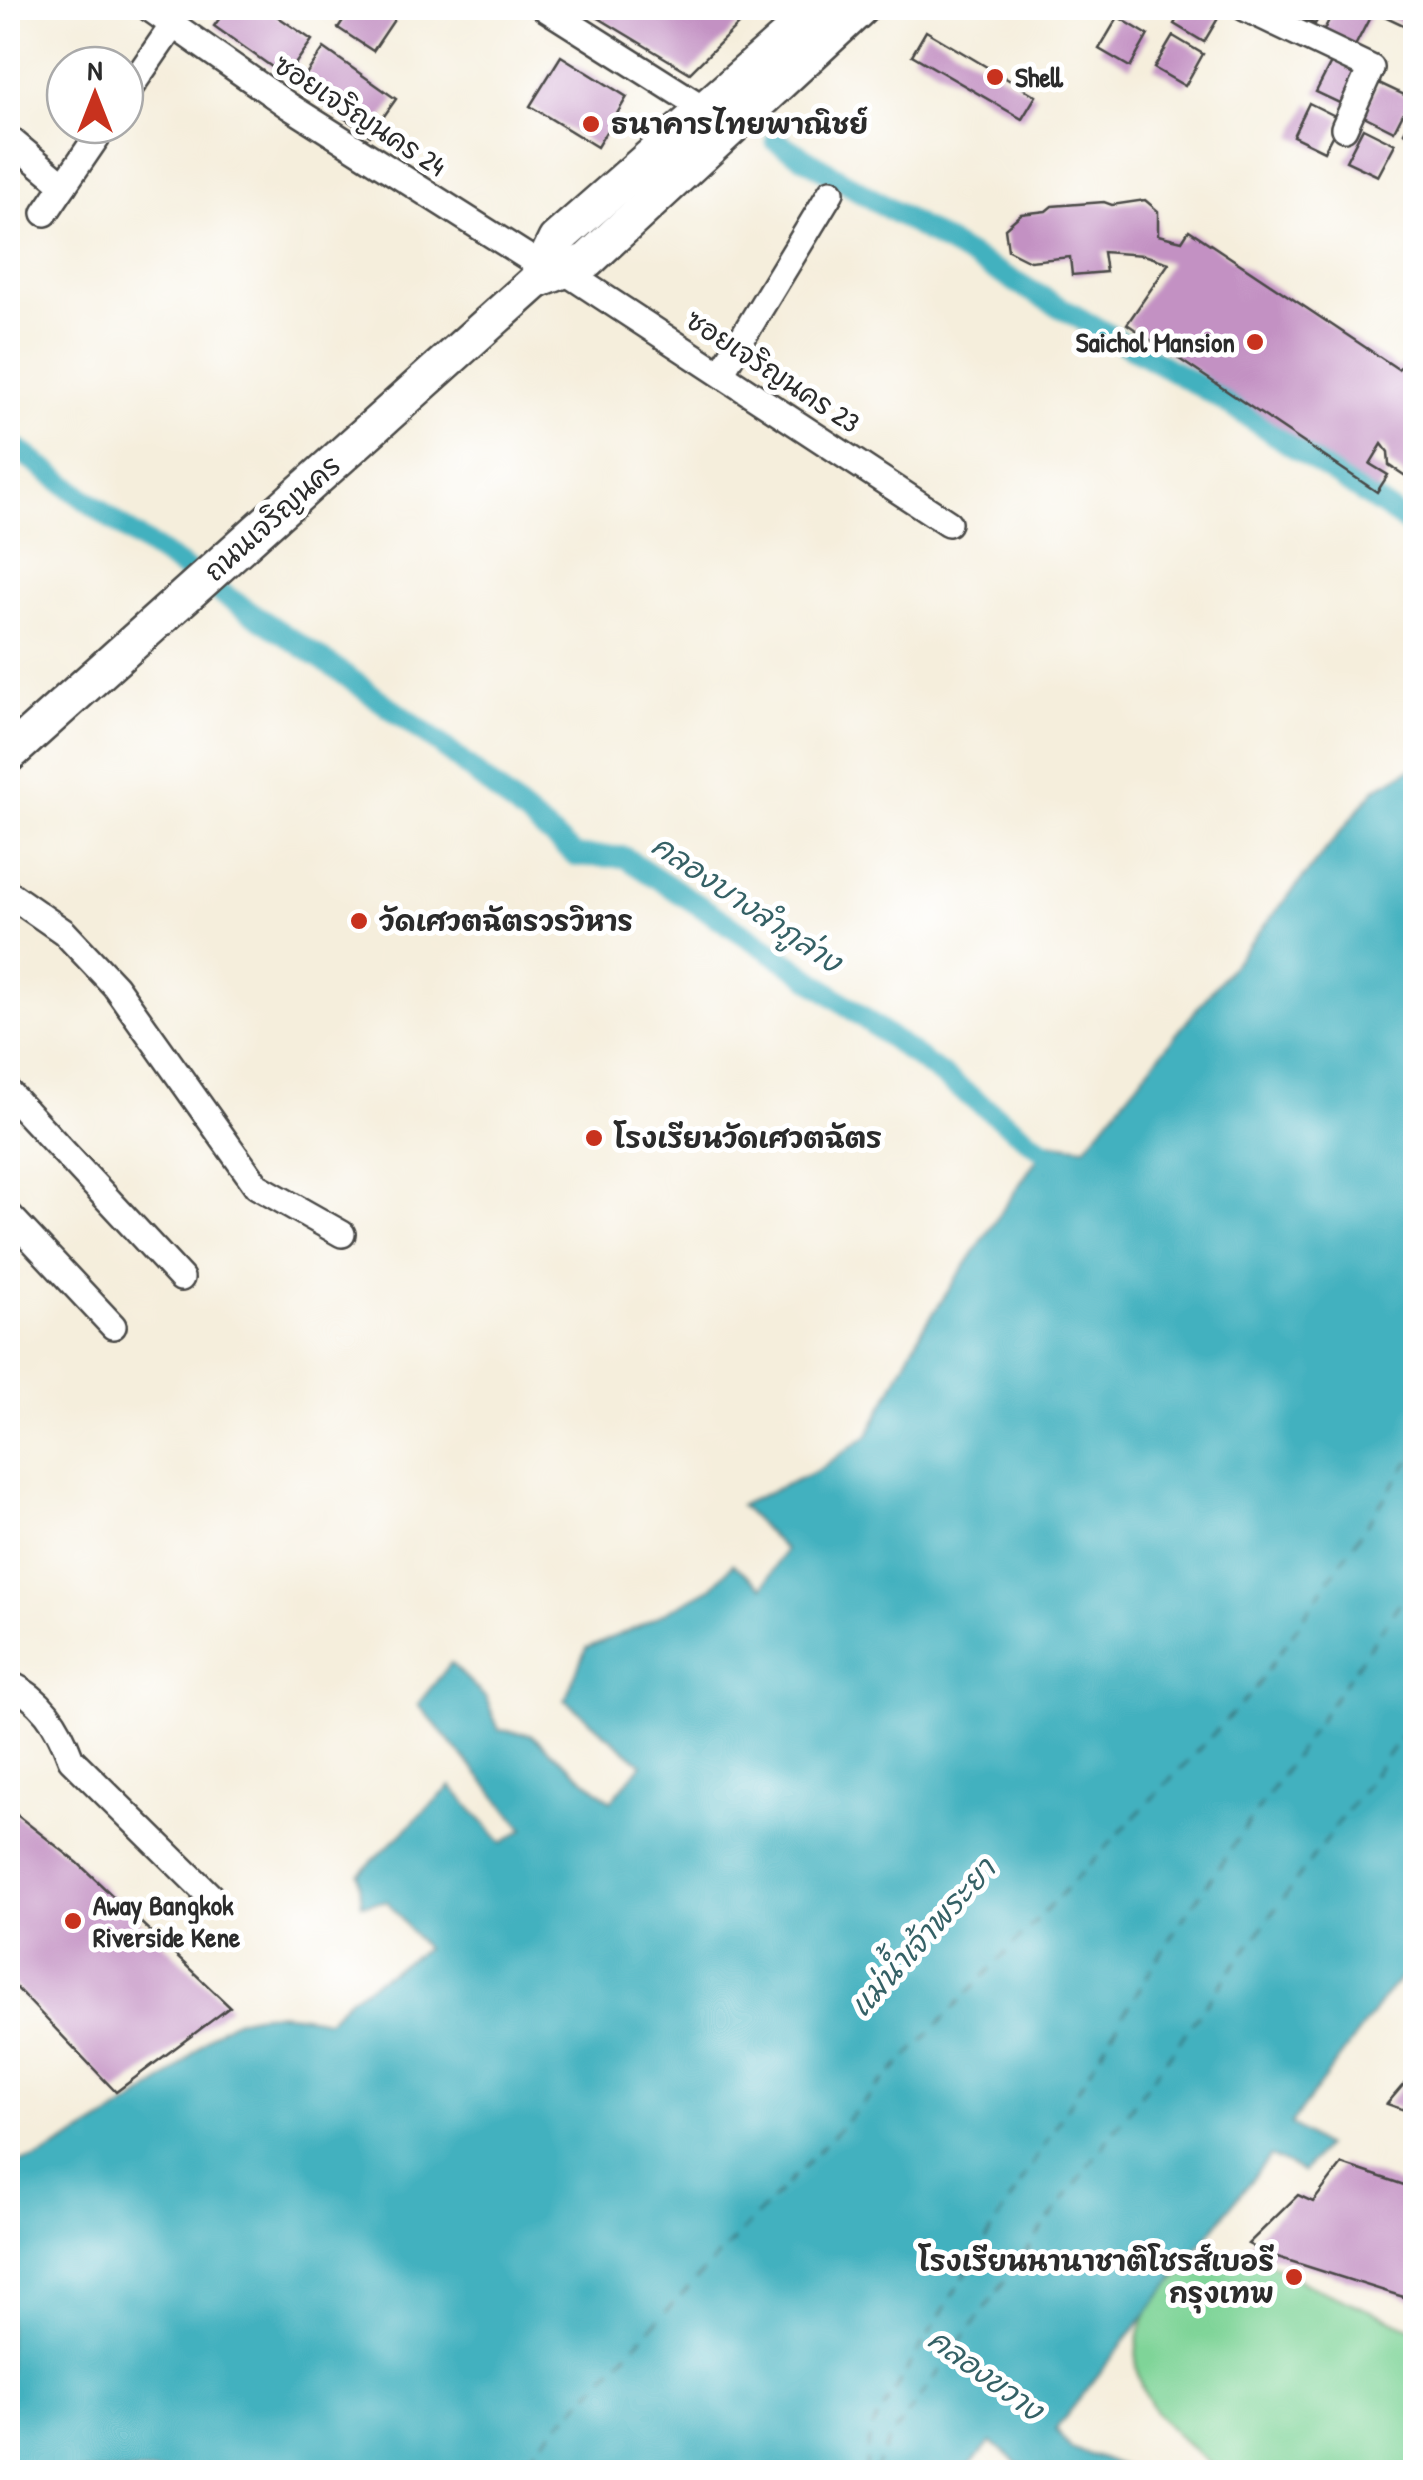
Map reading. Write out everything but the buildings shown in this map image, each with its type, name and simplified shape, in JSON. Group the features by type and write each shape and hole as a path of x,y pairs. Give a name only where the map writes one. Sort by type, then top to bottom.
{"main road":[{"name":"ถนนเจริญนคร","path":"548,273 556,240 820,8"},
{"name":"ถนนเจริญนคร","path":"8,755 548,273 587,261 860,8"}],"street":[{"name":"ซอยเจริญนคร 24","path":"149,8 289,106 548,273"},
{"path":"546,8 706,110"},
{"path":"1245,8 1372,68 1344,128"},
{"path":"145,66 173,25"},
{"path":"8,138 64,185"},
{"path":"46,213 91,145"},
{"path":"721,373 832,192"},
{"name":"ซอยเจริญนคร 23","path":"548,273 721,373 948,523"},
{"path":"8,894 64,932 115,986 256,1186 342,1234"},
{"path":"8,1092 181,1278"},
{"path":"8,1214 113,1326"},
{"path":"8,1683 44,1706 62,1734 71,1759 210,1896"}],"green space":[{"path":"1233,2257 1272,2264 1305,2283 1415,2330 1415,2472 1220,2472 1163,2420 1148,2399 1139,2375 1141,2327 1167,2287 1186,2272"}],"water":[{"path":"1415,767 1415,1965 1391,1988 1291,2124 1324,2147 1303,2172 1270,2156 1056,2429 1070,2448 1131,2469 1130,2472 1064,2472 1018,2464 992,2442 963,2472 8,2472 8,2167 42,2156 121,2110 175,2071 225,2025 247,2016 270,2013 327,2020 351,1997 425,1949 387,1901 362,1904 359,1874 451,1786 502,1843 524,1829 418,1704 451,1663 486,1698 499,1730 530,1734 611,1801 642,1764 565,1700 586,1648 638,1627 712,1587 733,1564 763,1587 785,1550 740,1505 817,1471 868,1435 922,1330 1048,1142 1085,1147 1376,788"}],"waterway":[{"path":"776,141 1215,395 1416,528"},
{"name":"คลองบางลำภูล่าง","path":"8,442 136,537 338,670 440,744 576,856 624,857 793,966 1065,1166"}],"ferry route":[{"path":"514,2472 1252,1693 1416,1452"},
{"path":"865,2472 871,2429 1174,1932 1416,1579"},
{"path":"874,2472 892,2436 1416,1716"}],"place":[{"name":"Shell","path":"995,77"},
{"name":"ธนาคารไทยพาณิชย์","path":"591,124"},
{"name":"Saichol Mansion","path":"1255,342"},
{"name":"วัดเศวตฉัตรวรวิหาร","path":"359,921"},
{"name":"โรงเรียนวัดเศวตฉัตร","path":"594,1138"},
{"name":"Away Bangkok Riverside Kene","path":"73,1921"},
{"name":"โรงเรียนนานาชาติโชรส์เบอรี กรุงเทพ","path":"1294,2277"}],"water label":[{"name":"แม่น้ำเจ้าพระยา","path":"922,1937"},
{"name":"คลองขวาง","path":"986,2374"}]}
